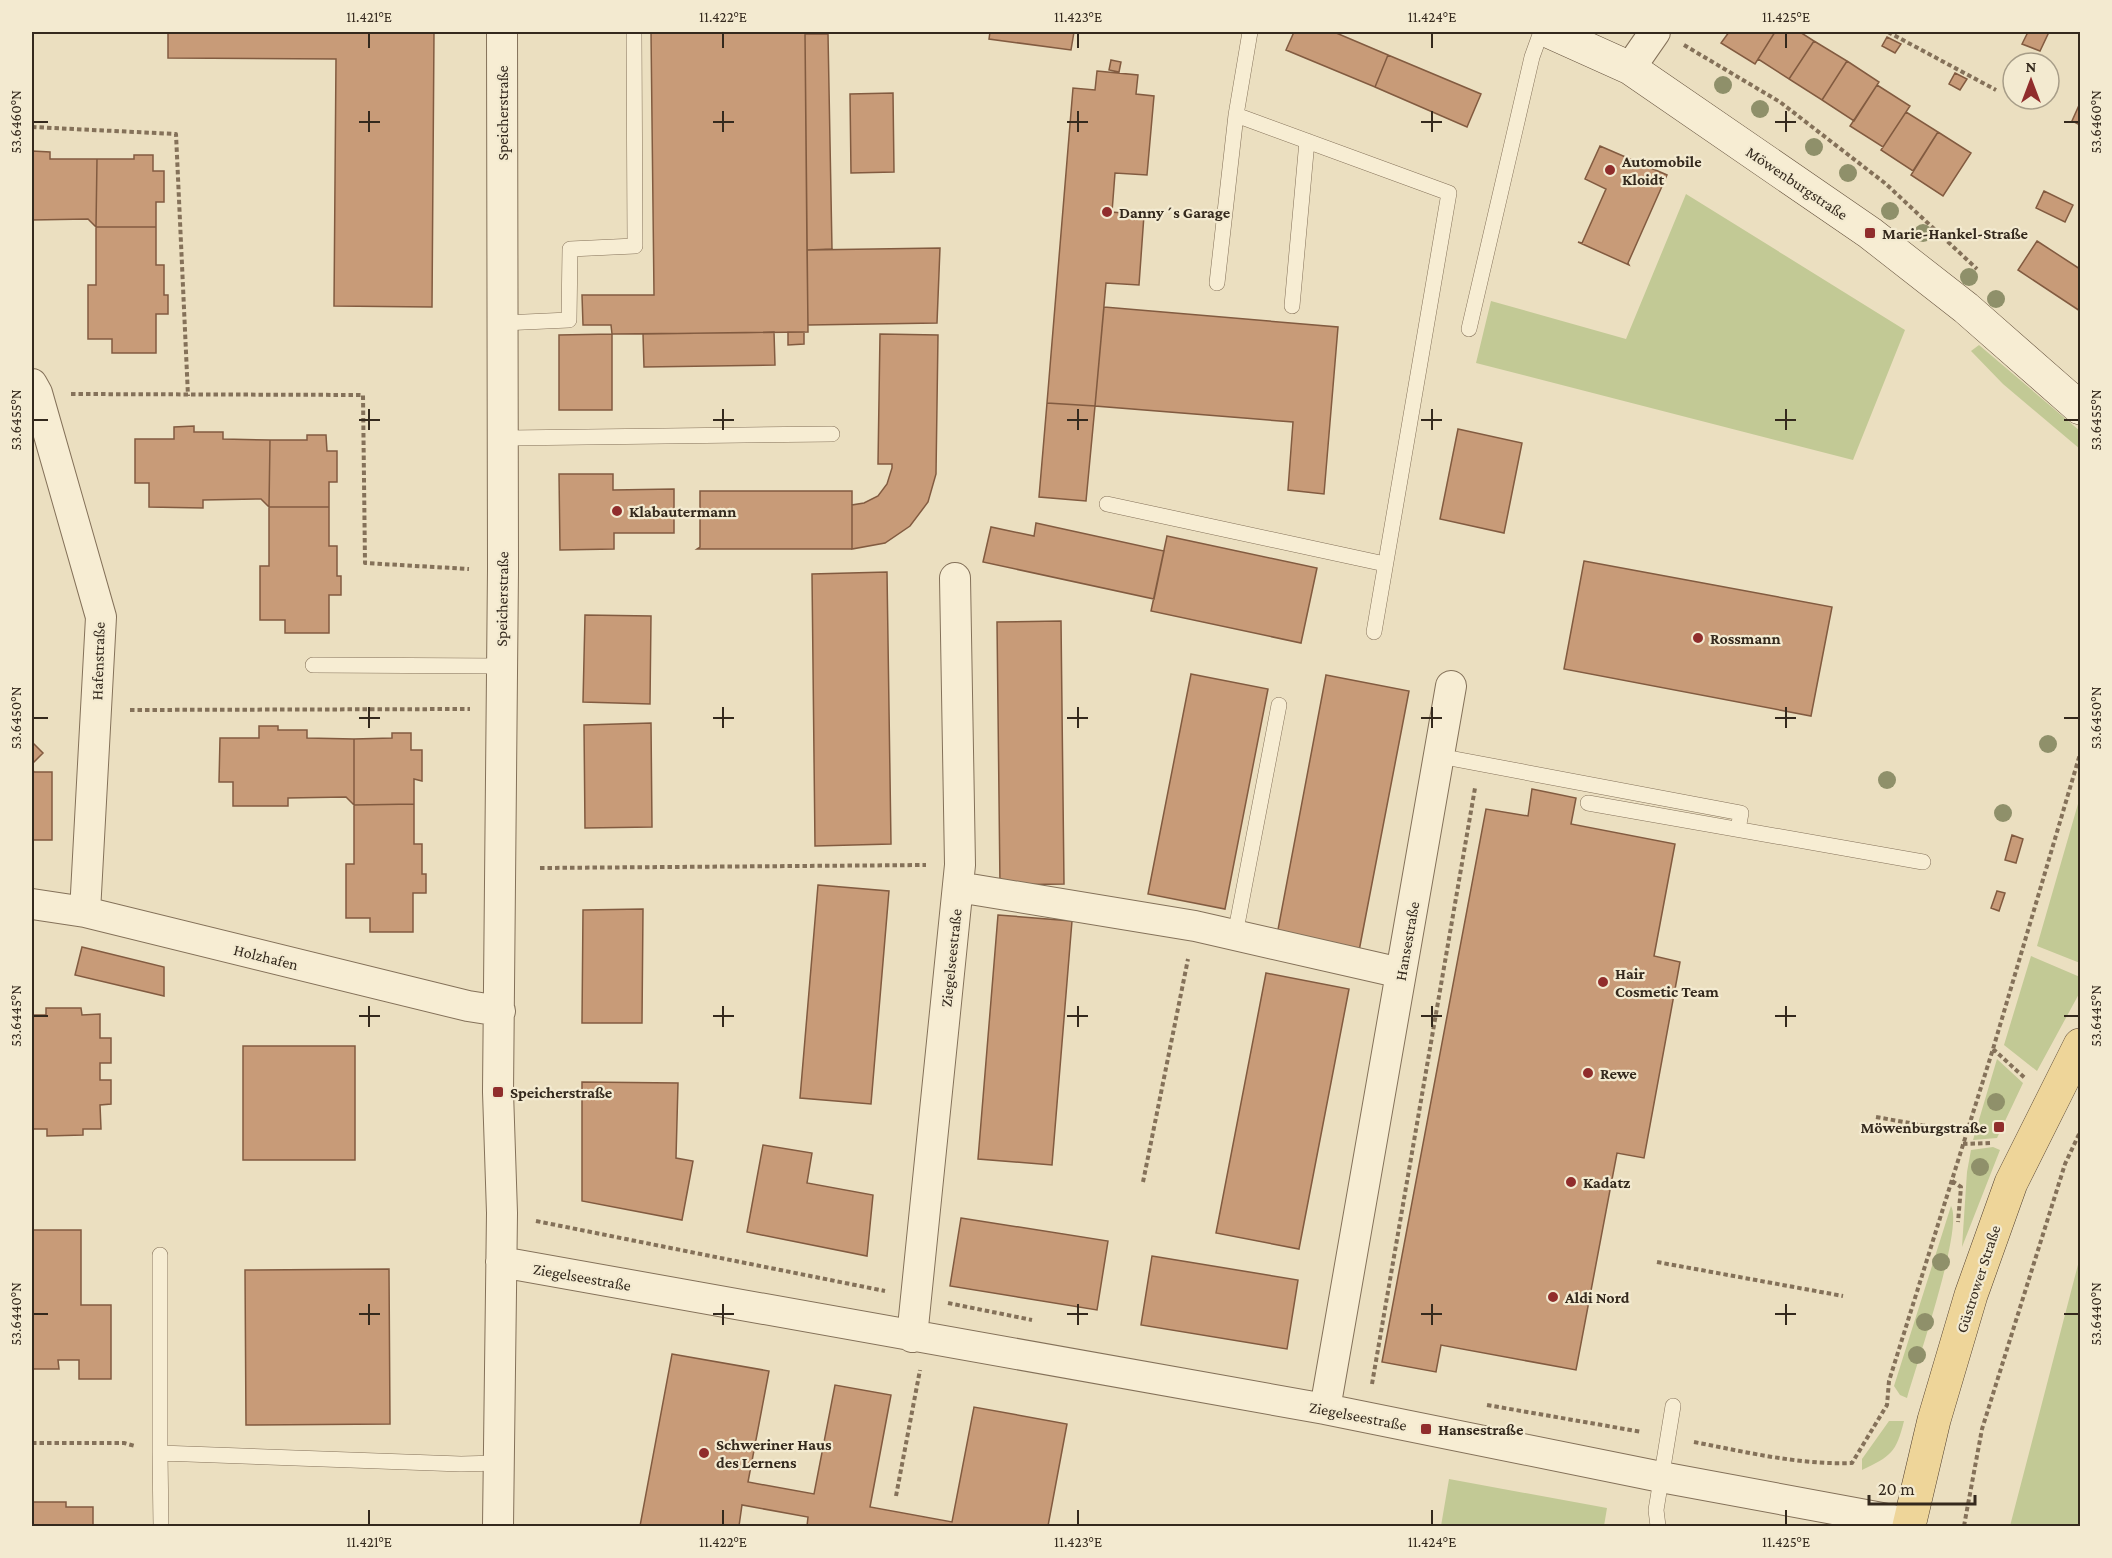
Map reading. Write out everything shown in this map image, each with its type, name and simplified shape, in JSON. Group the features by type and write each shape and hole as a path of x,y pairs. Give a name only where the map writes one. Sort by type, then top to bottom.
{"main road":[{"name":"Güstrower Straße","path":"1909,1525 1934,1420 1964,1318 2010,1183 2080,1045"}],"street":[{"name":"Speicherstraße","path":"498,1527 502,1213 500,1011 503,569 502,32"},
{"name":"Möwenburgstraße","path":"1550,32 1630,68 1870,233 1966,308 2080,408"},
{"path":"1630,68 1667,37"},
{"name":"Hafenstraße","path":"34,389 101,617 85,912"},
{"name":"Ziegelseestraße","path":"919,1338 916,1297 959,876 955,578"},
{"name":"Hansestraße","path":"1326,1409 1450,686"},
{"path":"959,876 1401,973"},
{"name":"Holzhafen","path":"32,904 85,912 468,1006 500,1011"},
{"name":"Ziegelseestraße","path":"501,1262 1326,1409 1909,1525"}],"lane":[{"path":"502,323 569,320 570,249 635,246 634,32"},
{"path":"1217,283 1236,115 1250,32"},
{"path":"1469,329 1532,57 1540,32"},
{"path":"1236,115 1449,193 1374,632"},
{"path":"1292,306 1307,141"},
{"path":"502,438 832,434"},
{"path":"1107,504 1385,564"},
{"path":"314,665 468,664 501,666"},
{"path":"1235,935 1279,705"},
{"path":"1439,756 1741,813 1738,829"},
{"path":"1588,803 1923,862"},
{"path":"160,1255 161,1527"},
{"path":"1658,1527 1656,1510 1673,1406"},
{"path":"160,1453 461,1464 499,1463"}],"path":[{"path":"1888,32 1996,90"},
{"path":"1667,37 1780,102 1886,184 1978,270"},
{"path":"32,127 176,134 188,396"},
{"path":"34,389 188,396 363,395 364,563 503,569"},
{"path":"467,557 467,581"},
{"path":"467,721 468,664"},
{"path":"96,710 467,709 501,711"},
{"path":"1484,1404 1767,1456 1831,1464 1852,1462 1887,1405 1889,1382 1993,1049 2080,754"},
{"path":"1372,1386 1479,764"},
{"path":"540,868 959,876"},
{"path":"1143,1182 1195,926"},
{"path":"1993,1049 2028,1081"},
{"path":"1876,1117 1966,1133"},
{"path":"1964,1527 1982,1429 2065,1164 2080,1132"},
{"path":"1963,1144 2000,1142"},
{"path":"502,1213 1043,1322"},
{"path":"1657,1262 1843,1296"},
{"path":"896,1496 919,1338"},
{"path":"1330,1379 1383,1387"},
{"path":"32,1443 124,1443 160,1453"}],"green space":[{"path":"1686,194 1905,330 1853,460 1476,363 1491,301 1626,339"},
{"path":"1979,345 2080,431 2080,449 2003,384 1971,351"},
{"path":"2080,797 2080,963 2037,946"},
{"path":"2031,956 2080,977 2080,992 2037,1071 2004,1045"},
{"path":"1997,1059 2023,1083 1997,1138 1973,1140"},
{"path":"1993,1147 2000,1150 1962,1247 1967,1172 1971,1150"},
{"path":"1951,1206 1953,1219 1951,1240 1945,1268 1907,1398 1900,1395 1894,1386"},
{"path":"2080,1257 2080,1526 2010,1526"},
{"path":"1889,1421 1904,1421 1895,1447 1886,1457 1862,1470 1862,1459"},
{"path":"1449,1479 1607,1508 1604,1526 1441,1526"}],"building":[{"path":"168,32 434,32 432,307 334,306 336,59 168,58"},
{"path":"651,32 805,32 808,332 612,334 611,325 583,325 582,295 654,295"},
{"path":"990,32 1074,32 1071,50 989,39"},
{"path":"1294,32 1334,32 1388,55 1375,87 1286,50"},
{"path":"1729,32 1775,32 1755,64 1721,43"},
{"path":"1775,32 1800,32 1814,41 1789,79 1758,59"},
{"path":"2028,32 2049,32 2040,51 2022,44"},
{"path":"805,34 828,34 832,249 807,250"},
{"path":"1887,37 1901,44 1895,53 1882,46"},
{"path":"1814,41 1847,61 1822,100 1789,79"},
{"path":"1388,55 1481,94 1467,127 1375,87"},
{"path":"1111,60 1121,62 1119,72 1109,70"},
{"path":"1847,61 1879,82 1854,121 1822,100"},
{"path":"1097,71 1138,75 1136,94 1154,96 1147,175 1115,173 1112,212 1144,215 1139,285 1106,283 1095,406 1047,403 1073,88 1095,90"},
{"path":"1955,73 1967,79 1960,90 1949,84"},
{"path":"1877,85 1910,106 1883,147 1850,126"},
{"path":"893,93 894,172 851,173 850,94"},
{"path":"2080,103 2080,125 2072,121"},
{"path":"1906,112 1938,132 1913,171 1881,150"},
{"path":"1938,132 1971,153 1943,196 1911,175"},
{"path":"1600,146 1667,175 1629,265 1578,242 1582,243 1606,189 1585,179"},
{"path":"32,151 50,152 50,159 97,159 96,227 88,219 32,220"},
{"path":"134,155 153,155 153,171 164,171 164,202 156,202 156,227 96,227 97,159 134,159"},
{"path":"2044,191 2073,205 2065,222 2036,208"},
{"path":"96,227 156,227 156,265 164,265 164,295 168,295 168,314 156,314 156,353 112,353 112,339 88,339 88,285 96,285"},
{"path":"2037,241 2080,269 2080,311 2018,270"},
{"path":"940,248 937,323 808,325 807,250"},
{"path":"1104,307 1338,327 1324,494 1288,490 1293,422 1095,406"},
{"path":"774,332 775,365 644,367 643,334"},
{"path":"788,332 804,332 804,344 788,345"},
{"path":"612,334 612,410 559,410 559,335"},
{"path":"880,334 938,335 936,474 928,502 910,526 885,543 852,549 852,505 864,503 878,496 887,484 892,468 892,464 878,464"},
{"path":"1047,403 1095,406 1086,501 1039,497"},
{"path":"194,426 194,432 223,432 223,439 270,440 269,507 261,499 203,500 203,508 149,507 149,483 135,483 135,439 174,439 174,427"},
{"path":"1458,429 1522,443 1504,533 1440,519"},
{"path":"307,435 326,435 327,451 337,451 337,482 329,482 329,507 269,507 270,440 307,440"},
{"name":"Klabautermann","path":"559,474 613,474 613,490 674,489 674,533 614,533 614,549 560,550"},
{"path":"700,491 852,491 852,549 697,549 700,547"},
{"path":"269,507 329,507 329,546 337,546 337,576 341,576 341,595 329,595 329,633 285,633 285,620 260,620 260,566 269,566"},
{"path":"1036,523 1164,551 1154,599 983,562 991,527 1034,536"},
{"path":"1167,536 1317,568 1301,643 1151,611"},
{"name":"Rossmann","path":"1584,561 1832,607 1811,716 1564,669"},
{"path":"887,572 891,844 815,846 812,574"},
{"path":"585,615 651,616 650,704 583,702"},
{"path":"1061,621 1064,884 1000,885 997,622"},
{"path":"1191,674 1268,689 1225,909 1148,894"},
{"path":"1326,675 1409,691 1359,951 1277,935"},
{"path":"651,723 652,827 585,828 584,725"},
{"path":"259,726 278,726 278,730 307,730 307,738 354,739 354,805 346,797 288,798 288,806 233,806 233,782 219,782 220,738 259,738"},
{"path":"392,733 411,733 411,750 422,750 422,781 414,779 414,804 354,805 354,739 392,738"},
{"path":"32,742 43,753 32,764"},
{"path":"32,769 34,772 52,772 52,840 32,840"},
{"path":"1532,789 1576,798 1571,824 1675,844 1654,956 1680,962 1644,1158 1617,1153 1576,1370 1441,1345 1436,1372 1382,1362 1486,809 1528,816"},
{"path":"414,804 414,844 422,844 422,874 426,874 426,893 413,893 413,932 370,932 370,918 346,918 346,864 354,864 354,805"},
{"path":"2012,835 2023,839 2016,863 2005,860"},
{"path":"818,885 889,891 871,1104 800,1098"},
{"path":"1997,891 2005,893 1999,911 1991,908"},
{"path":"643,909 642,1023 582,1023 583,910"},
{"path":"998,915 1072,921 1052,1165 978,1159"},
{"path":"82,947 164,967 164,996 75,975"},
{"path":"1266,973 1349,989 1299,1249 1216,1233"},
{"path":"46,1008 81,1008 82,1015 100,1014 100,1038 111,1038 111,1063 100,1063 100,1080 111,1080 111,1104 100,1105 101,1129 83,1129 83,1135 47,1136 47,1129 32,1129 32,1015 46,1015"},
{"path":"243,1046 355,1046 355,1160 243,1160"},
{"path":"582,1082 678,1083 676,1158 693,1161 682,1220 582,1201"},
{"path":"763,1145 812,1153 807,1183 873,1195 867,1256 747,1232"},
{"path":"961,1218 1108,1241 1097,1310 950,1286"},
{"path":"32,1230 81,1230 81,1305 111,1305 111,1379 79,1379 79,1360 58,1360 59,1369 32,1369"},
{"path":"1152,1256 1298,1280 1287,1349 1141,1325"},
{"path":"389,1269 390,1424 246,1425 245,1270"},
{"name":"Schweriner Haus des Lernens","path":"672,1354 769,1371 748,1482 814,1494 835,1385 891,1395 870,1507 952,1522 974,1407 1067,1424 1048,1526 807,1526 808,1517 742,1505 739,1526 640,1526"},
{"path":"32,1502 66,1502 66,1507 93,1507 93,1526 32,1526"}],"place":[{"name":"Automobile Kloidt","path":"1610,170"},
{"name":"Danny´s Garage","path":"1107,212"},
{"name":"Marie-Hankel-Straße","path":"1870,233"},
{"name":"Klabautermann","path":"617,511"},
{"name":"Rossmann","path":"1698,638"},
{"name":"Hair Cosmetic Team","path":"1603,982"},
{"name":"Rewe","path":"1588,1073"},
{"name":"Speicherstraße","path":"498,1092"},
{"name":"Möwenburgstraße","path":"1999,1127"},
{"name":"Kadatz","path":"1571,1182"},
{"name":"Aldi Nord","path":"1553,1297"},
{"name":"Hansestraße","path":"1426,1429"},
{"name":"Schweriner Haus des Lernens","path":"704,1453"}]}
